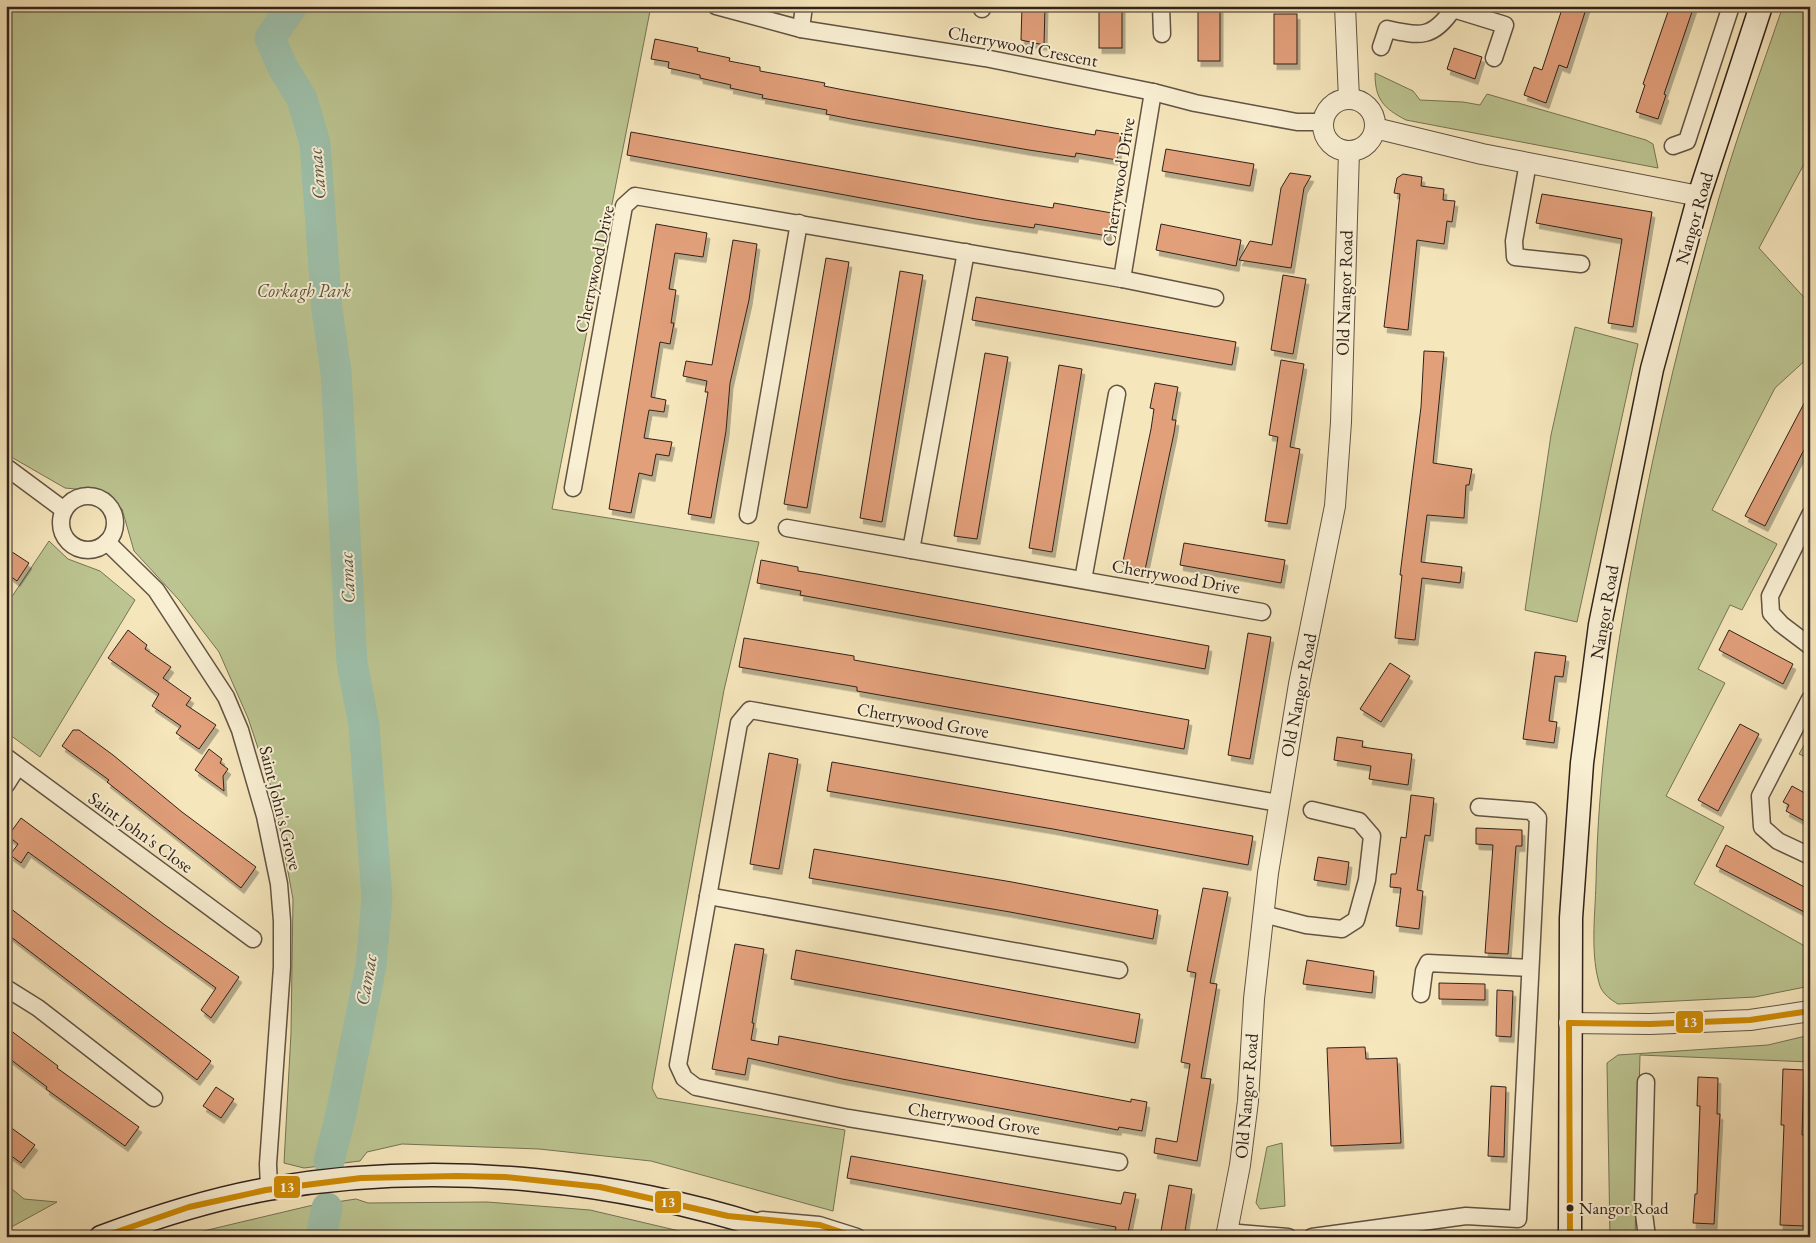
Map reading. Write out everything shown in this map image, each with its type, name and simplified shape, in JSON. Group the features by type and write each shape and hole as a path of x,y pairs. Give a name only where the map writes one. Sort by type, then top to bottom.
{"main road":[{"name":"Nangor Road","path":"1570,1237 1569,1023 1571,918 1582,763 1600,625 1652,369 1699,196 1761,6"},
{"path":"101,1237 146,1221 217,1200 269,1189 343,1180 436,1174 501,1177 600,1188 730,1217 794,1237"}],"street":[{"name":"Cherrywood Crescent","path":"716,6 801,29 985,58 1153,92 1195,104 1296,122 1323,122"},
{"path":"801,29 804,6"},
{"path":"1161,6 1162,34"},
{"path":"1345,6 1349,99"},
{"path":"1673,146 1687,142 1731,6"},
{"path":"1381,48 1387,29 1407,34 1424,33 1440,27 1454,8 1505,25 1494,58"},
{"name":"Cherrywood Drive","path":"1122,279 1153,92"},
{"path":"1349,99 1367,106 1375,120 1375,128 1368,143 1361,148 1349,151 1337,148 1331,144 1323,130 1323,122 1330,107 1336,102 1349,99"},
{"path":"1375,128 1528,163 1699,196"},
{"name":"Old Nangor Road","path":"1227,1234 1240,1165 1248,1101 1254,999 1278,803 1334,506 1341,422 1349,151"},
{"path":"1528,163 1514,241 1515,257 1581,264"},
{"name":"Cherrywood Drive","path":"573,488 624,206 634,196 652,197 1122,279 1215,298"},
{"path":"748,515 799,223"},
{"path":"911,550 966,252"},
{"name":"Cherrywood Drive","path":"1083,580 1118,394"},
{"path":"6,467 64,510"},
{"path":"80,496 98,498 106,502 114,518 114,526 107,542 92,550 83,550 68,542 60,527 64,510 72,500 80,496"},
{"path":"1810,516 1770,596 1770,613 1810,646"},
{"name":"Cherrywood Drive","path":"787,528 1262,612"},
{"name":"Saint John's Grove","path":"107,542 156,590 226,697 240,730 266,816 279,884 282,921 282,967 268,1164 269,1189"},
{"path":"1810,699 1760,796 1762,827 1778,841 1810,856"},
{"name":"Cherrywood Grove","path":"1119,1162 848,1118 696,1087 684,1078 678,1065 739,724 750,710 1278,803"},
{"path":"6,785 12,761"},
{"name":"Saint John's Close","path":"12,761 253,939"},
{"path":"1312,1237 1466,1216 1518,1219 1529,968 1538,818 1531,810 1479,807"},
{"path":"1263,914 1306,925 1342,929 1356,920 1367,880 1372,836 1359,821 1312,810"},
{"path":"708,896 1119,970"},
{"path":"1421,994 1424,971 1428,963 1529,968"},
{"path":"6,988 38,1008 154,1098"},
{"path":"1569,1023 1650,1024 1750,1020 1810,1011"},
{"path":"1646,1082 1643,1206 1647,1237"},
{"path":"730,1217 819,1225 857,1237"},
{"path":"1227,1234 1288,1237"}],"green space":[{"name":"Corkagh Park","path":"6,6 651,6 552,509 759,542 724,690 652,1088 657,1098 845,1130 833,1211 651,1161 539,1149 402,1144 367,1152 360,1161 304,1168 284,1163 291,1033 293,899 274,796 248,718 219,652 179,600 134,551 122,509 86,490 65,488 6,454"},
{"path":"1783,6 1810,6 1810,153 1759,248 1810,304 1810,356 1775,388 1712,510 1777,544 1742,610 1730,605 1698,669 1725,683 1666,796 1724,827 1694,884 1810,949 1810,986 1755,997 1618,1004 1603,992 1600,986 1595,961 1594,935 1600,799 1608,716 1620,633 1635,550 1672,373 1719,198"},
{"path":"1375,73 1413,91 1420,100 1463,102 1480,105 1487,94 1646,140 1653,144 1658,168 1406,120 1391,111 1382,102 1375,82"},
{"path":"1575,327 1638,344 1577,622 1525,610 1551,435"},
{"path":"49,541 68,559 100,571 135,600 40,757 6,732 6,595 11,598"},
{"path":"1810,735 1810,759 1799,754"},
{"path":"1810,1035 1810,1062 1640,1055 1635,1237 1610,1237 1607,1063 1618,1055 1768,1045"},
{"path":"1282,1143 1285,1206 1260,1209 1256,1203 1267,1147"},
{"path":"6,1184 24,1199 57,1202 6,1230"},
{"path":"356,1199 368,1203 487,1202 590,1210 705,1237 178,1237 309,1206"}],"building":[{"path":"1022,6 1045,6 1044,45 1021,40"},
{"path":"1099,6 1122,6 1122,48 1099,48"},
{"path":"1198,6 1220,6 1220,61 1198,61"},
{"path":"1563,6 1587,6 1567,68 1559,65 1546,103 1524,95 1534,67 1542,70"},
{"path":"1670,6 1694,6 1664,94 1666,95 1658,119 1636,112 1645,85 1643,84"},
{"path":"1274,14 1297,14 1297,64 1274,64"},
{"path":"655,39 698,48 697,51 730,58 729,61 760,67 760,71 825,83 824,86 1095,135 1096,130 1121,134 1117,160 1076,153 1075,157 1029,150 851,119 826,114 827,110 762,98 763,95 730,88 731,85 700,78 700,75 668,68 669,62 651,59"},
{"path":"1454,48 1482,57 1475,79 1447,69"},
{"path":"631,132 1005,200 1053,208 1054,203 1112,213 1108,236 1035,224 1034,228 976,219 627,155"},
{"path":"1166,149 1254,164 1250,186 1162,171"},
{"path":"1290,173 1311,176 1304,188 1291,268 1239,260 1250,241 1272,245 1281,188"},
{"path":"1403,174 1422,177 1421,186 1444,189 1443,200 1455,201 1452,222 1447,221 1444,244 1417,240 1408,330 1384,327 1400,194 1394,193 1397,178"},
{"path":"1542,194 1652,212 1633,327 1608,323 1622,239 1536,223"},
{"path":"656,224 707,233 703,257 675,253 669,289 676,290 671,323 674,323 670,344 660,342 651,397 666,400 664,412 649,410 644,438 672,442 669,456 656,454 652,476 639,473 631,513 609,509"},
{"path":"1161,224 1241,240 1236,266 1156,250"},
{"path":"733,240 757,244 749,300 730,383 726,431 711,518 688,514 708,392 705,392 707,381 683,376 686,361 712,365"},
{"path":"826,258 849,262 807,508 784,504"},
{"path":"900,271 923,275 882,522 860,518"},
{"path":"1283,275 1306,279 1293,354 1271,350"},
{"path":"976,297 1236,342 1232,365 972,320"},
{"path":"1424,351 1444,352 1433,463 1472,469 1469,485 1466,485 1464,518 1427,515 1421,562 1462,567 1460,583 1422,578 1415,640 1395,638 1402,575 1400,575 1421,407"},
{"path":"985,353 1008,357 977,539 954,536"},
{"path":"1281,360 1304,364 1290,447 1300,449 1287,524 1265,521 1278,437 1269,435"},
{"path":"1059,365 1082,369 1052,552 1029,548"},
{"path":"1155,383 1178,387 1172,420 1176,420 1174,433 1145,570 1122,566 1151,429 1154,409 1150,408"},
{"path":"1810,392 1810,438 1765,526 1745,516"},
{"path":"1184,543 1285,560 1281,583 1180,565"},
{"path":"6,548 29,563 17,581 6,573"},
{"path":"761,560 798,567 798,571 1209,646 1205,669 800,595 801,591 757,583"},
{"path":"128,630 147,645 145,649 171,667 163,678 191,698 186,705 216,725 199,749 176,733 181,726 152,706 159,694 108,658"},
{"path":"1729,630 1793,664 1783,684 1719,650"},
{"path":"1248,633 1271,637 1250,759 1228,755"},
{"path":"744,638 854,656 854,660 1189,720 1184,749 857,691 857,687 739,667"},
{"path":"1535,652 1566,656 1563,677 1555,676 1549,721 1557,722 1554,743 1523,739"},
{"path":"1390,663 1410,676 1381,722 1360,709"},
{"path":"1740,724 1759,734 1718,811 1698,800"},
{"path":"73,730 79,730 113,755 182,812 256,867 241,888 107,782 109,780 62,746"},
{"path":"1337,737 1363,741 1362,747 1412,754 1408,785 1369,779 1371,766 1334,760"},
{"path":"209,749 222,759 220,763 228,769 223,776 224,791 195,770"},
{"path":"769,753 798,759 779,869 750,864"},
{"path":"832,762 1253,836 1248,865 1053,829 827,791"},
{"path":"1792,786 1810,796 1810,824 1786,811 1789,805 1783,802"},
{"path":"1411,795 1434,798 1430,836 1425,835 1417,890 1423,891 1419,929 1396,926 1401,888 1390,887 1391,874 1396,874 1401,837 1406,838"},
{"path":"21,818 165,925 239,977 211,1018 201,1010 216,988 28,852 21,863 10,855 18,844 8,836"},
{"path":"1476,828 1522,830 1522,846 1516,846 1508,954 1485,953 1493,845 1476,844"},
{"path":"1726,845 1810,890 1810,915 1716,866"},
{"path":"814,849 1012,882 1158,910 1153,939 1010,912 809,878"},
{"path":"1318,857 1349,862 1346,885 1314,880"},
{"path":"1203,888 1228,892 1210,983 1217,984 1201,1078 1211,1079 1197,1161 1154,1153 1156,1138 1177,1142 1190,1064 1181,1062 1196,973 1187,971"},
{"path":"6,905 211,1061 197,1080 6,933"},
{"path":"735,944 764,949 751,1040 778,1045 779,1036 1131,1102 1131,1099 1147,1102 1142,1131 1119,1127 1118,1130 842,1079 748,1058 745,1075 712,1069"},
{"path":"796,950 1140,1014 1135,1043 791,979"},
{"path":"1307,960 1374,971 1372,993 1303,984"},
{"path":"1439,983 1485,984 1485,1000 1439,999"},
{"path":"1497,990 1513,991 1511,1037 1496,1036"},
{"path":"6,1027 58,1066 57,1068 139,1127 125,1146 46,1089 47,1087 6,1056"},
{"path":"1365,1047 1366,1059 1397,1058 1401,1143 1331,1146 1327,1048"},
{"path":"1783,1069 1804,1070 1802,1135 1809,1135 1805,1226 1780,1225 1784,1125 1781,1125"},
{"path":"1698,1077 1718,1078 1717,1114 1720,1114 1714,1224 1693,1223 1695,1194 1697,1194 1700,1106 1697,1106"},
{"path":"1491,1086 1506,1087 1504,1157 1488,1156"},
{"path":"216,1087 234,1099 221,1118 203,1106"},
{"path":"6,1124 35,1145 21,1163 6,1152"},
{"path":"851,1156 1121,1204 1124,1192 1136,1194 1127,1237 1114,1237 1116,1227 847,1178"},
{"path":"1169,1185 1192,1189 1184,1237 1160,1237"}],"waterway":[{"name":"Camac","path":"292,6 270,38 282,66 302,99 315,143 327,310 336,372 352,663 364,725 377,898 371,966 341,1114 329,1161"},
{"name":"Camac","path":"321,1237 327,1208"}],"transit line":[{"name":"13","path":"1569,1023 1650,1024 1750,1020 1810,1011"},
{"name":"13","path":"1569,1023 1570,1237"},
{"name":"13","path":"102,1237 189,1207 266,1190 361,1178 457,1176 505,1177 600,1187 728,1216 820,1225 856,1237"}],"place":[{"name":"Nangor Road","path":"1570,1208"}]}
